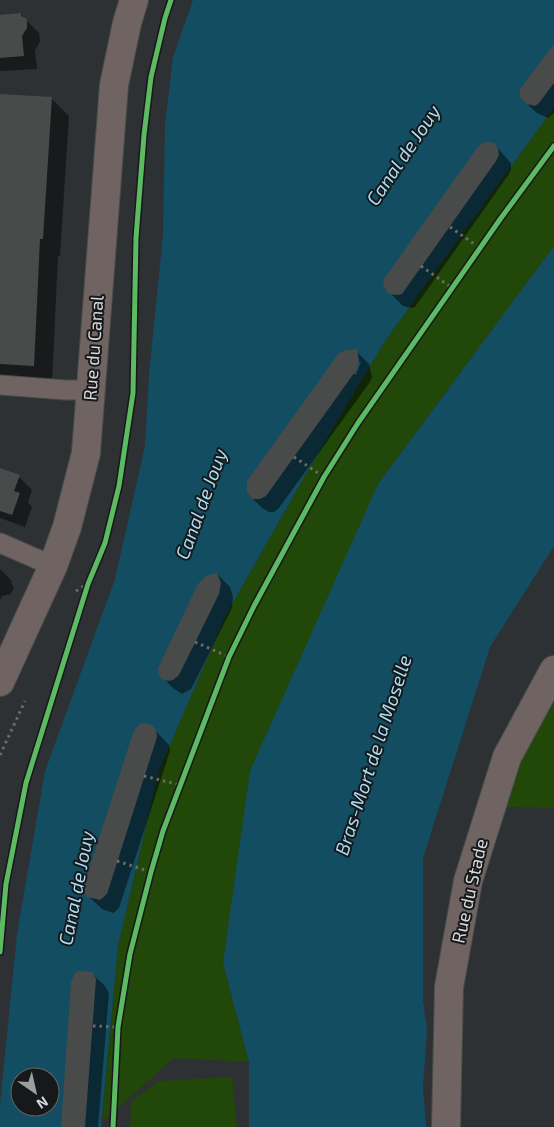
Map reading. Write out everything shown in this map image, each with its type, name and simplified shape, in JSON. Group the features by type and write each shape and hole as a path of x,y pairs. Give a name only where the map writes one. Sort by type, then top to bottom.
{"street":[{"name":"Rue du Canal","path":"0,682 53,566 67,527 86,453 114,85 127,23 134,0"},
{"name":"Rue du Stade","path":"446,1127 449,986 468,881 507,757 554,670"}],"lane":[{"path":"0,385 92,390"},
{"path":"0,543 53,566"}],"path":[{"path":"450,227 480,248"},
{"path":"422,266 452,288"},
{"path":"294,457 324,477"},
{"path":"195,642 229,657"},
{"path":"144,776 180,785"},
{"path":"117,861 151,872"},
{"path":"92,1026 118,1027"}],"green space":[{"path":"554,107 554,246 378,484 223,963 249,1062 174,1058 102,1122 118,946 159,770 226,615 311,465 385,341"},
{"path":"553,690 554,808 502,807"},
{"path":"232,1077 237,1127 130,1127 131,1102 158,1081"}],"water":[{"name":"Canal de Jouy","path":"193,0 554,0 554,107 385,341 311,465 226,615 159,770 118,946 101,1127 0,1127 0,1105 17,934 45,771 115,579 145,446 149,374 163,235 165,123 173,57"},
{"name":"Bras-Mort de la Moselle","path":"554,246 554,546 490,647 423,858 423,1001 427,1030 423,1087 426,1127 249,1127 249,1062 223,963 250,771 378,484"}],"building":[{"path":"21,13 21,16 27,19 27,28 22,36 24,56 0,58 0,15"},
{"path":"554,44 554,83 539,103 535,106 527,104 520,97 520,89"},
{"path":"0,94 52,97 43,239 40,239 34,366 0,364"},
{"path":"482,143 495,143 498,149 499,155 496,161 402,294 389,294 383,285 384,279 477,148"},
{"path":"357,349 359,360 357,369 266,496 260,499 252,499 247,492 247,481 339,353"},
{"path":"0,468 20,475 14,491 20,493 12,515 0,511"},
{"path":"217,573 221,583 219,594 181,671 173,680 162,679 158,668 198,584 206,576"},
{"path":"146,723 153,726 157,737 107,894 100,900 87,897 83,888 133,733 140,724"},
{"path":"79,971 92,972 96,979 85,1127 61,1127 71,982 75,973"}],"cycle path":[{"path":"0,952 6,884 26,783 88,584 105,543 119,486 133,393 136,238 144,135 151,77 171,0"},
{"path":"113,1127 118,1027 130,954 163,831 229,657 254,606 324,477 358,423 501,218 554,146"}]}
